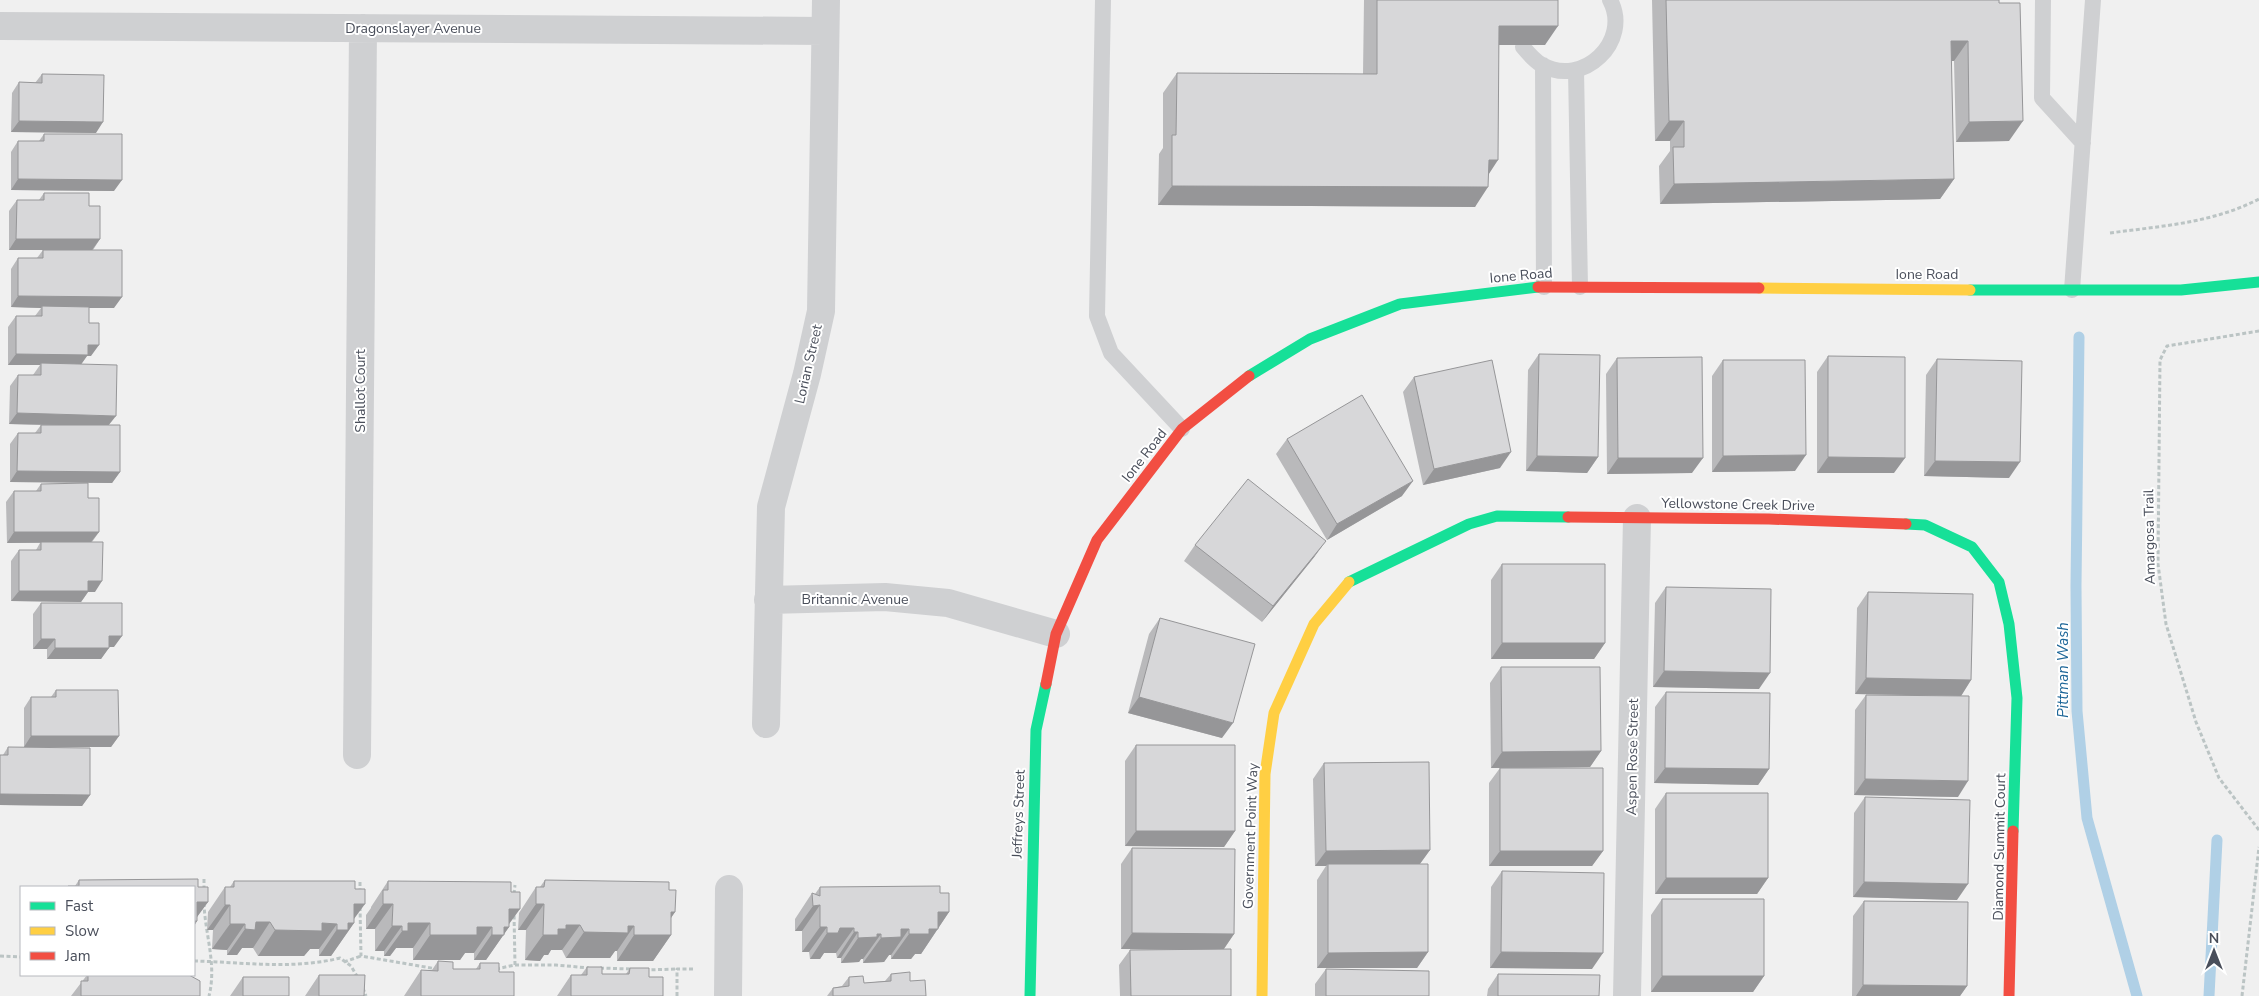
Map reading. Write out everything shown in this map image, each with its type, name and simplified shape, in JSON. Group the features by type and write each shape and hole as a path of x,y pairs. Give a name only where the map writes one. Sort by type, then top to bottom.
{"street":[{"name":"Lorian Street","path":"766,724 771,507 807,374 821,311 826,0"},
{"name":"Dragonslayer Avenue","path":"0,26 825,31"},
{"name":"Shallot Court","path":"357,755 363,28"},
{"name":"Ione Road","path":"1056,634 1097,540 1182,430 1258,369 1310,339 1400,304 1544,287 2140,291 2181,290 2259,282"},
{"name":"Yellowstone Creek Drive","path":"1351,580 1469,524 1497,516 1769,519 1925,525 1972,547 1999,582 2009,624 2017,698"},
{"name":"Aspen Rose Street","path":"1627,996 1637,518"},
{"name":"Government Point Way","path":"1262,996 1265,774 1274,713 1314,624 1351,580"},
{"name":"Britannic Avenue","path":"768,600 885,597 948,603 1056,634"},
{"name":"Jeffreys Street","path":"1030,996 1036,730 1056,634"},
{"name":"Diamond Summit Court","path":"2009,996 2017,698"},
{"path":"728,996 729,890"}],"lane":[{"path":"1103,0 1097,316 1111,353 1182,430"},
{"path":"1522,47 1543,66 1559,70 1576,70 1592,64 1604,53 1612,38 1615,22 1610,0"},
{"path":"2044,0 2042,98 2083,143"},
{"path":"2072,290 2093,0"},
{"path":"1543,66 1544,287"},
{"path":"1576,70 1580,287"}],"path":[{"path":"2110,233 2200,220 2242,208 2259,199"},
{"name":"Amargosa Trail","path":"2259,331 2167,346 2160,360 2158,564 2166,624 2196,722 2219,778 2259,830"},
{"path":"2242,996 2259,846"},
{"path":"204,878 205,925 213,961 213,981 209,996"},
{"path":"360,882 361,956"},
{"path":"514,900 515,885"},
{"path":"514,908 515,965"},
{"path":"0,956 20,957"},
{"path":"344,962 361,956 443,969"},
{"path":"195,961 269,965 320,963 340,958 351,966 366,996"},
{"path":"493,969 515,965 655,970 677,969"}],"building":[{"path":"1377,0 1558,0 1558,26 1499,26 1498,160 1489,160 1488,187 1172,186 1172,135 1176,135 1177,73 1377,74"},
{"path":"1666,0 1999,0 1999,3 2020,3 2023,121 1969,122 1968,41 1951,41 1954,179 1674,184 1673,147 1684,147 1684,121 1669,121"},
{"path":"42,74 104,75 103,122 19,121 19,82 42,83"},
{"path":"44,134 122,134 122,180 18,179 18,141 44,141"},
{"path":"44,193 89,193 89,206 100,206 100,239 16,239 17,200 44,200"},
{"path":"43,250 122,250 122,297 18,296 18,258 43,258"},
{"path":"42,306 89,307 89,323 99,323 99,345 88,345 88,355 16,354 16,316 42,316"},
{"path":"1539,354 1600,355 1598,457 1537,456"},
{"path":"1828,356 1905,357 1905,458 1828,457"},
{"path":"1702,357 1703,458 1618,458 1617,358"},
{"path":"1937,359 2022,361 2020,462 1935,461"},
{"path":"1492,360 1511,452 1434,469 1414,377"},
{"path":"1723,360 1805,360 1806,455 1723,456"},
{"path":"41,363 117,365 116,416 17,413 18,375 41,375"},
{"path":"1362,395 1413,481 1337,524 1287,439"},
{"path":"41,425 120,425 120,472 17,471 18,433 41,433"},
{"path":"1248,479 1326,541 1273,606 1195,545"},
{"path":"88,483 88,498 99,498 99,532 14,532 14,491 41,491 41,484"},
{"path":"41,542 103,542 102,581 88,581 88,591 19,591 19,550 41,550"},
{"path":"1502,564 1605,564 1605,643 1502,643"},
{"path":"1666,587 1771,589 1770,673 1664,671"},
{"path":"1868,592 1973,594 1971,680 1866,678"},
{"path":"41,603 122,603 122,636 109,636 109,648 55,648 55,639 41,639"},
{"path":"1160,618 1255,644 1233,723 1139,697"},
{"path":"1501,667 1600,667 1601,751 1502,752"},
{"path":"56,690 118,690 119,736 31,736 31,697 56,697"},
{"path":"1666,692 1770,693 1769,769 1665,768"},
{"path":"1866,695 1969,696 1968,781 1865,779"},
{"path":"1136,745 1235,745 1235,831 1136,831"},
{"path":"8,747 90,748 90,795 0,794 0,755 8,755"},
{"path":"1429,762 1430,850 1326,851 1324,763"},
{"path":"1500,768 1603,768 1603,851 1500,851"},
{"path":"1666,793 1768,793 1768,878 1666,878"},
{"path":"1865,797 1970,800 1968,884 1864,882"},
{"path":"1132,848 1235,849 1234,934 1132,933"},
{"path":"1328,864 1428,864 1428,952 1328,953"},
{"path":"1502,871 1604,873 1603,953 1501,952"},
{"path":"198,879 198,887 208,887 208,902 197,902 197,921 195,921 195,886 79,886 79,880"},
{"path":"545,880 669,882 669,890 676,890 675,912 671,912 671,935 634,935 634,926 628,926 628,933 584,932 580,925 566,925 566,929 558,929 558,935 543,935 544,904 536,904 536,887 544,887"},
{"path":"234,881 355,881 355,889 365,889 365,904 354,904 354,923 348,923 348,930 337,930 337,924 322,923 322,931 275,930 270,922 256,922 255,930 245,929 245,924 230,924 230,905 225,905 225,887 234,887"},
{"path":"388,881 511,882 511,892 520,892 520,909 509,909 509,927 504,927 504,935 492,935 492,927 477,927 477,935 430,935 430,923 408,923 408,931 402,931 402,926 392,926 393,904 383,904 383,890 388,890"},
{"path":"940,886 940,893 949,893 949,912 938,912 938,929 929,929 929,934 909,934 909,929 901,929 901,937 881,938 881,934 877,934 877,937 858,938 858,932 854,932 854,928 840,928 838,933 827,933 827,927 820,927 820,905 813,906 812,893 820,896 820,887"},
{"path":"1662,899 1764,899 1764,976 1662,976"},
{"path":"1864,901 1968,902 1967,986 1863,985"},
{"path":"1231,949 1231,996 1131,996 1130,950"},
{"path":"438,961 453,962 453,969 480,969 480,963 499,963 499,972 514,972 514,996 421,996 421,970 438,971"},
{"path":"587,967 602,967 602,974 629,974 630,968 649,968 649,977 663,977 663,996 571,996 571,975 587,975"},
{"path":"1326,969 1429,971 1429,996 1326,996"},
{"path":"910,972 910,981 925,980 926,996 833,996 833,988 849,986 849,977 863,976 864,983 891,981 891,974"},
{"path":"1498,974 1600,975 1599,996 1498,996"},
{"path":"319,975 365,975 364,996 319,996"},
{"path":"88,976 191,976 200,981 200,996 81,996 81,981 88,981"},
{"path":"243,977 289,977 289,996 243,996"}],"waterway":[{"name":"Pittman Wash","path":"2079,337 2076,586 2077,711 2087,818 2137,996"},
{"name":"Pittman Wash","path":"2209,996 2217,840"}],"traffic: fast":[{"path":"1970,290 2181,290 2259,282"},
{"path":"1249,376 1310,339 1400,304 1538,287"},
{"path":"1349,582 1469,524 1497,516 1568,517"},
{"path":"1906,524 1925,525 1972,547 1999,582 2009,624 2017,698 2013,831"},
{"path":"1030,996 1036,730 1046,684"}],"traffic: slow":[{"path":"1759,288 1970,290"},
{"path":"1262,996 1265,774 1274,713 1314,624 1349,582"}],"traffic: jam":[{"path":"1538,287 1759,288"},
{"path":"1046,684 1056,634 1097,540 1182,429 1249,376"},
{"path":"1568,517 1769,519 1906,524"},
{"path":"2009,996 2013,831"}]}
